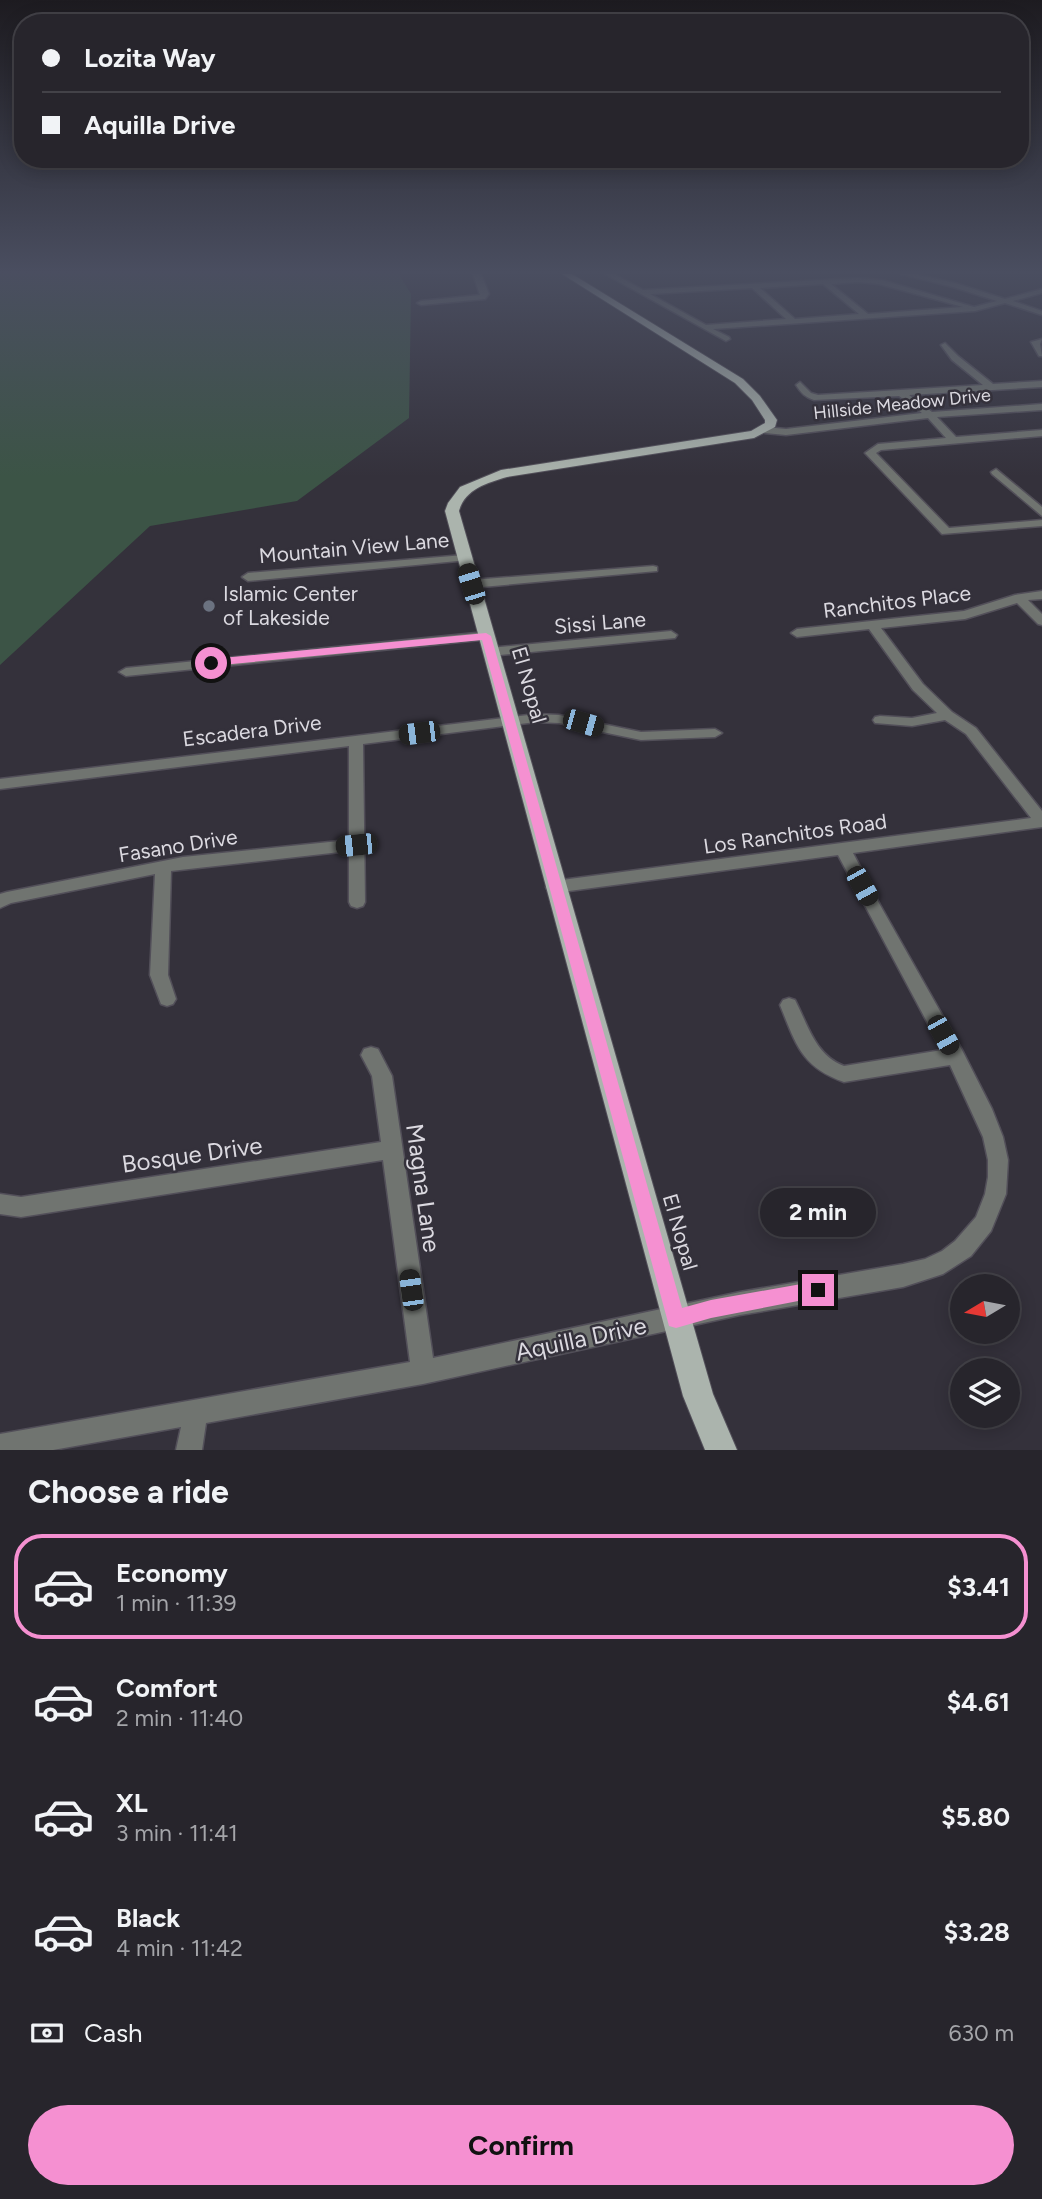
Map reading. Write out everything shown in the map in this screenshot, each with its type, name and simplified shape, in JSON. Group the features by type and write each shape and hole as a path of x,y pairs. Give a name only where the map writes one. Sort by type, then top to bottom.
{"main road":[{"path":"675,342 739,381 756,398 771,421 771,425 765,430"},
{"name":"El Nopal","path":"721,1450 698,1396 554,887 452,511 453,503 471,486 490,478 765,430"}],"street":[{"path":"945,345 955,358 992,387"},
{"path":"800,384 808,395 817,398 1042,384"},
{"path":"901,393 930,415 954,440"},
{"name":"Hillside Meadow Drive","path":"765,430 786,432 930,415 1042,407"},
{"path":"1042,433 878,447 870,453 946,532 1042,523"},
{"path":"996,472 1042,513"},
{"name":"Mountain View Lane","path":"248,577 464,558"},
{"path":"471,584 653,569"},
{"name":"Ranchitos Place","path":"797,633 971,614 1019,598 1042,595"},
{"path":"1019,598 1042,621"},
{"path":"873,626 918,687 947,715 971,731 1042,822"},
{"name":"Sissi Lane","path":"126,671 488,644 671,635"},
{"path":"880,720 912,722 947,715"},
{"name":"Escadera Drive","path":"0,784 510,721 559,719 641,736 715,733"},
{"path":"356,740 357,902"},
{"name":"Los Ranchitos Road","path":"554,887 1042,822"},
{"name":"Fasano Drive","path":"3,900 163,867 356,845"},
{"name":"Aquilla Drive","path":"0,1447 423,1372 676,1319 711,1309 918,1272 944,1262 965,1247 986,1222 997,1191 999,1175 995,1142 990,1126 955,1056 843,849"},
{"path":"163,867 159,975 167,999"},
{"path":"789,1005 810,1052 831,1071 844,1074 955,1056"},
{"name":"Magna Lane","path":"371,1055 382,1076 423,1372"},
{"name":"Bosque Drive","path":"0,1204 21,1207 391,1150"},
{"path":"189,1450 196,1411"}],"green space":[{"path":"0,342 410,342 409,418 297,501 150,526 0,665"}],"place":[{"name":"Islamic Center of Lakeside","path":"209,606"}],"route":[{"path":"211,663 486,636 676,1319 711,1309 818,1290"}]}
